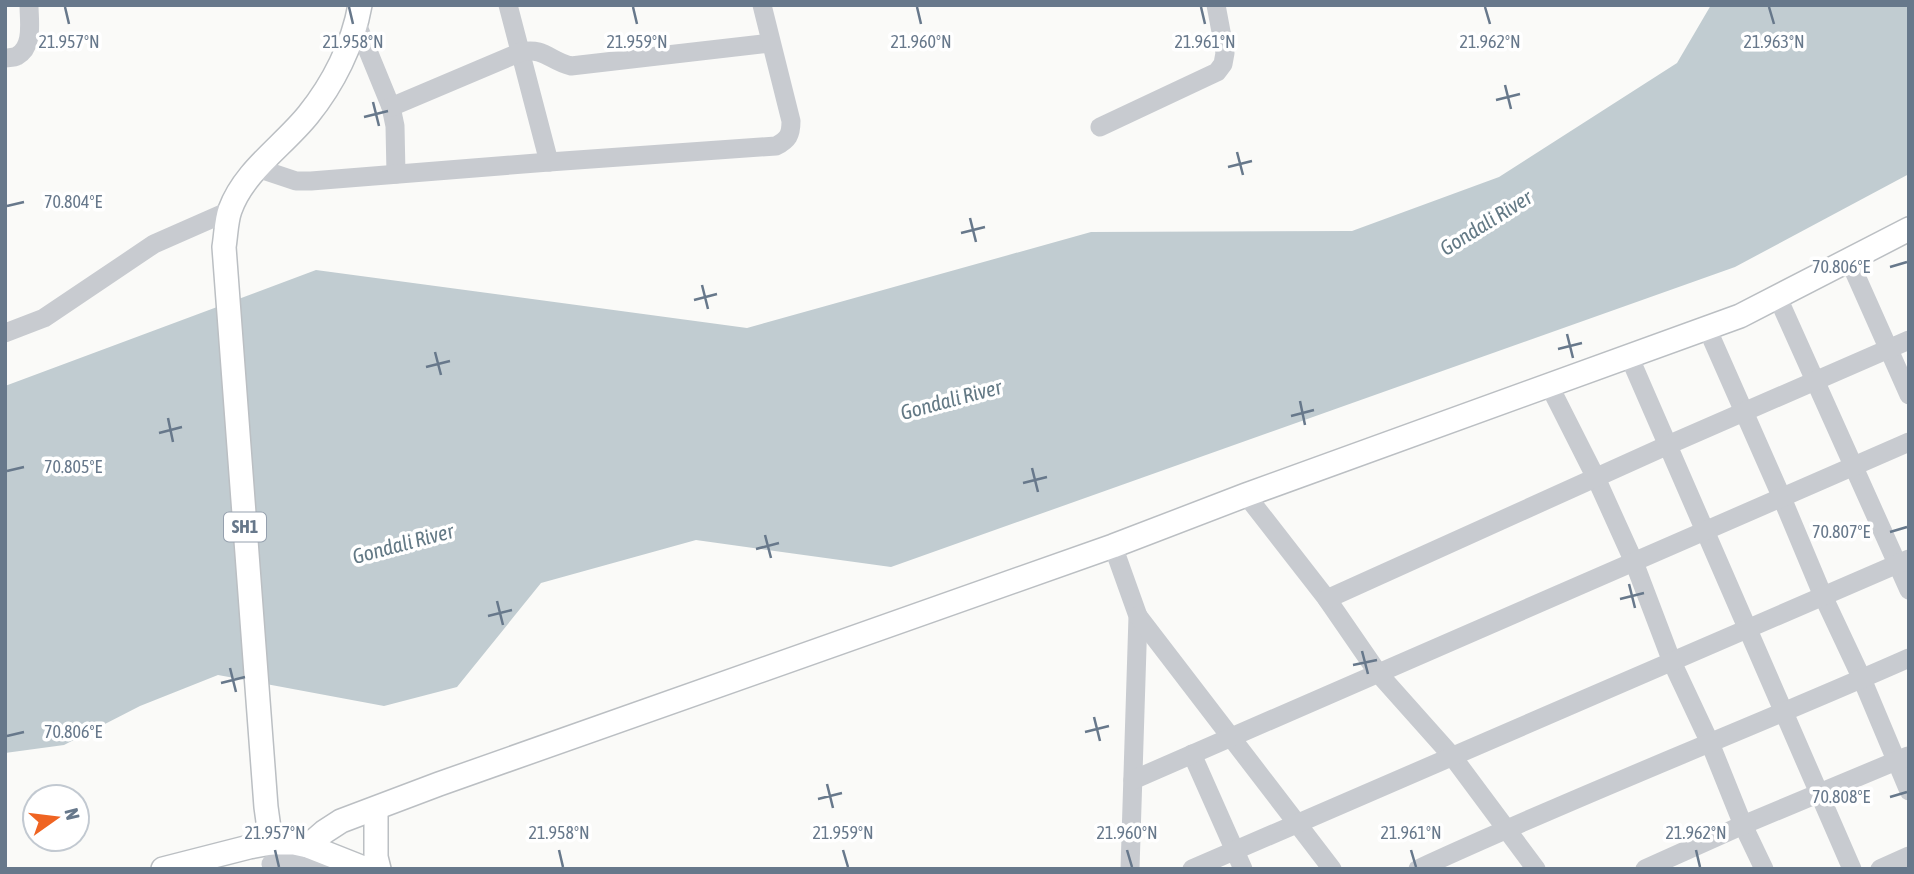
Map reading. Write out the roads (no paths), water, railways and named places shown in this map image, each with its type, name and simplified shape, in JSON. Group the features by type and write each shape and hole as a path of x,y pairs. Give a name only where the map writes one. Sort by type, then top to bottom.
{"main road":[{"name":"SH1","path":"271,859 224,247 229,211 257,168 307,116 326,89 344,58 358,14"},
{"path":"308,846 341,821 439,783 1113,546 1740,316 1909,229"},
{"path":"376,809 376,857 379,869"},
{"path":"178,867 248,847 271,859 294,843 359,866"}],"street":[{"path":"5,58 17,56 26,47 30,33 29,5"},
{"path":"508,5 549,162"},
{"path":"257,168 296,181 776,146 786,141 791,133 790,121 762,5"},
{"path":"1100,127 1217,72 1223,64 1225,54 1216,5"},
{"path":"358,14 391,107 395,126 396,174"},
{"path":"391,107 531,50 538,51 560,64 571,66 770,43"},
{"path":"5,333 44,318 154,244 229,211"},
{"path":"1849,260 1909,395"},
{"path":"1778,298 1853,466 1903,561 1909,590"},
{"path":"1707,328 1823,596 1903,758 1909,792"},
{"path":"1327,599 1909,340"},
{"path":"1629,356 1852,869"},
{"path":"1549,385 1596,478 1634,562 1672,662 1764,869"},
{"path":"1133,780 1909,442"},
{"path":"1246,495 1327,599 1378,673 1452,756 1536,869"},
{"path":"1113,546 1138,616 1332,869"},
{"path":"1192,869 1903,561"},
{"path":"1130,869 1138,616"},
{"path":"1418,869 1506,828 1909,658"},
{"path":"1192,754 1244,869"},
{"path":"1645,869 1903,758"},
{"path":"1880,869 1909,856"},
{"path":"271,859 359,866"}],"water":[{"name":"Gondali River","path":"1711,5 1909,5 1909,174 1735,267 891,567 696,540 541,583 457,687 384,706 218,675 140,706 64,745 5,753 5,386 316,270 747,328 1091,232 1352,231 1499,177 1677,63"}]}
